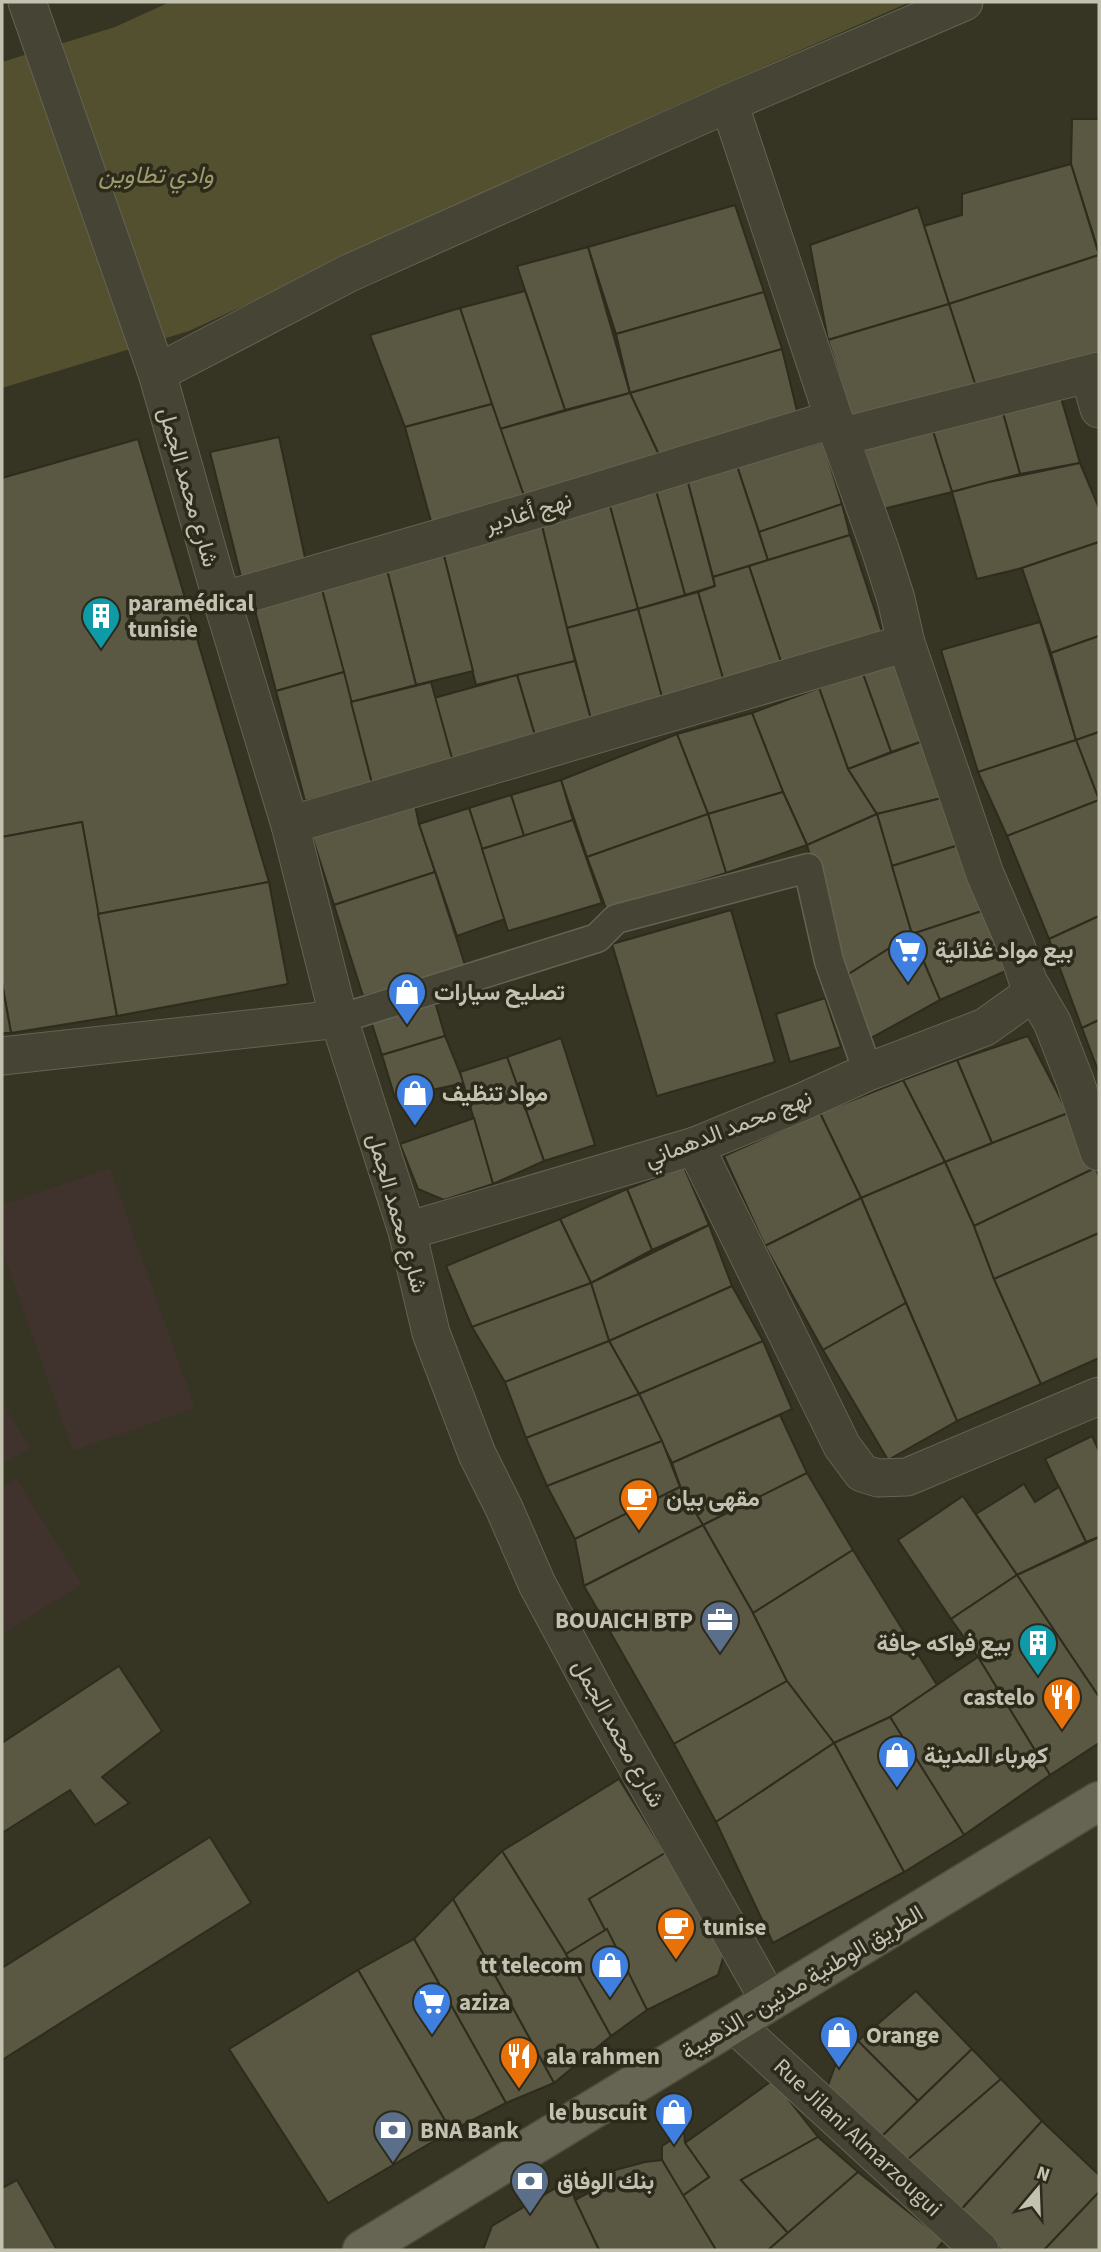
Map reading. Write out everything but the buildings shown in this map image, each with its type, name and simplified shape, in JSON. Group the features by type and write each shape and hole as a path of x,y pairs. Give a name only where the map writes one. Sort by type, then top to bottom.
{"main road":[{"name":"الطريق الوطنية مدنين - الذهيبة","path":"362,2250 1099,1801"}],"street":[{"name":"شارع محمد الجمل","path":"27,2 157,373 290,825 339,1019 407,1231 431,1333 477,1454 537,1584 770,2001"},
{"path":"157,373 349,274 729,103 964,2"},
{"path":"729,103 897,599 906,643 985,874 1034,992 1052,1022 1099,1152"},
{"path":"1094,373 1099,409"},
{"name":"نهج أغادير","path":"222,601 519,515 837,428 1094,373"},
{"path":"290,825 906,643"},
{"path":"2,1056 339,1019 597,938 616,919 808,868 830,961 868,1072"},
{"name":"نهج محمد الدهماني","path":"407,1231 695,1146 868,1072 985,1027 1034,992"},
{"path":"695,1146 842,1446 862,1473 877,1478 907,1477 1099,1395"},
{"name":"Rue Jilani Almarzougui","path":"734,2024 964,2245"}],"shaded area":[{"path":"110,1168 195,1408 73,1451 2,1250 2,1205"},
{"path":"2,1401 30,1448 2,1465"},
{"path":"16,1478 82,1584 2,1634 2,1488"}],"water":[{"name":"وادي تطاوين","path":"170,2 910,2 672,107 189,331 2,388 2,62 115,27"}],"place":[{"name":"paramédical tunisie","path":"101,650"},
{"name":"بيع مواد غذائية","path":"908,984"},
{"name":"تصليح سيارات","path":"407,1026"},
{"name":"مواد تنظيف","path":"415,1127"},
{"name":"مقهى بيان","path":"639,1532"},
{"name":"BOUAICH BTP","path":"720,1654"},
{"name":"بيع فواكه جافة","path":"1038,1677"},
{"name":"castelo","path":"1062,1731"},
{"name":"كهرباء المدينة","path":"897,1789"},
{"name":"tunise","path":"676,1961"},
{"name":"tt telecom","path":"610,1999"},
{"name":"aziza","path":"432,2036"},
{"name":"Orange","path":"839,2069"},
{"name":"ala rahmen","path":"519,2090"},
{"name":"le buscuit","path":"674,2146"},
{"name":"BNA Bank","path":"393,2164"},
{"name":"بنك الوفاق","path":"530,2215"}]}
